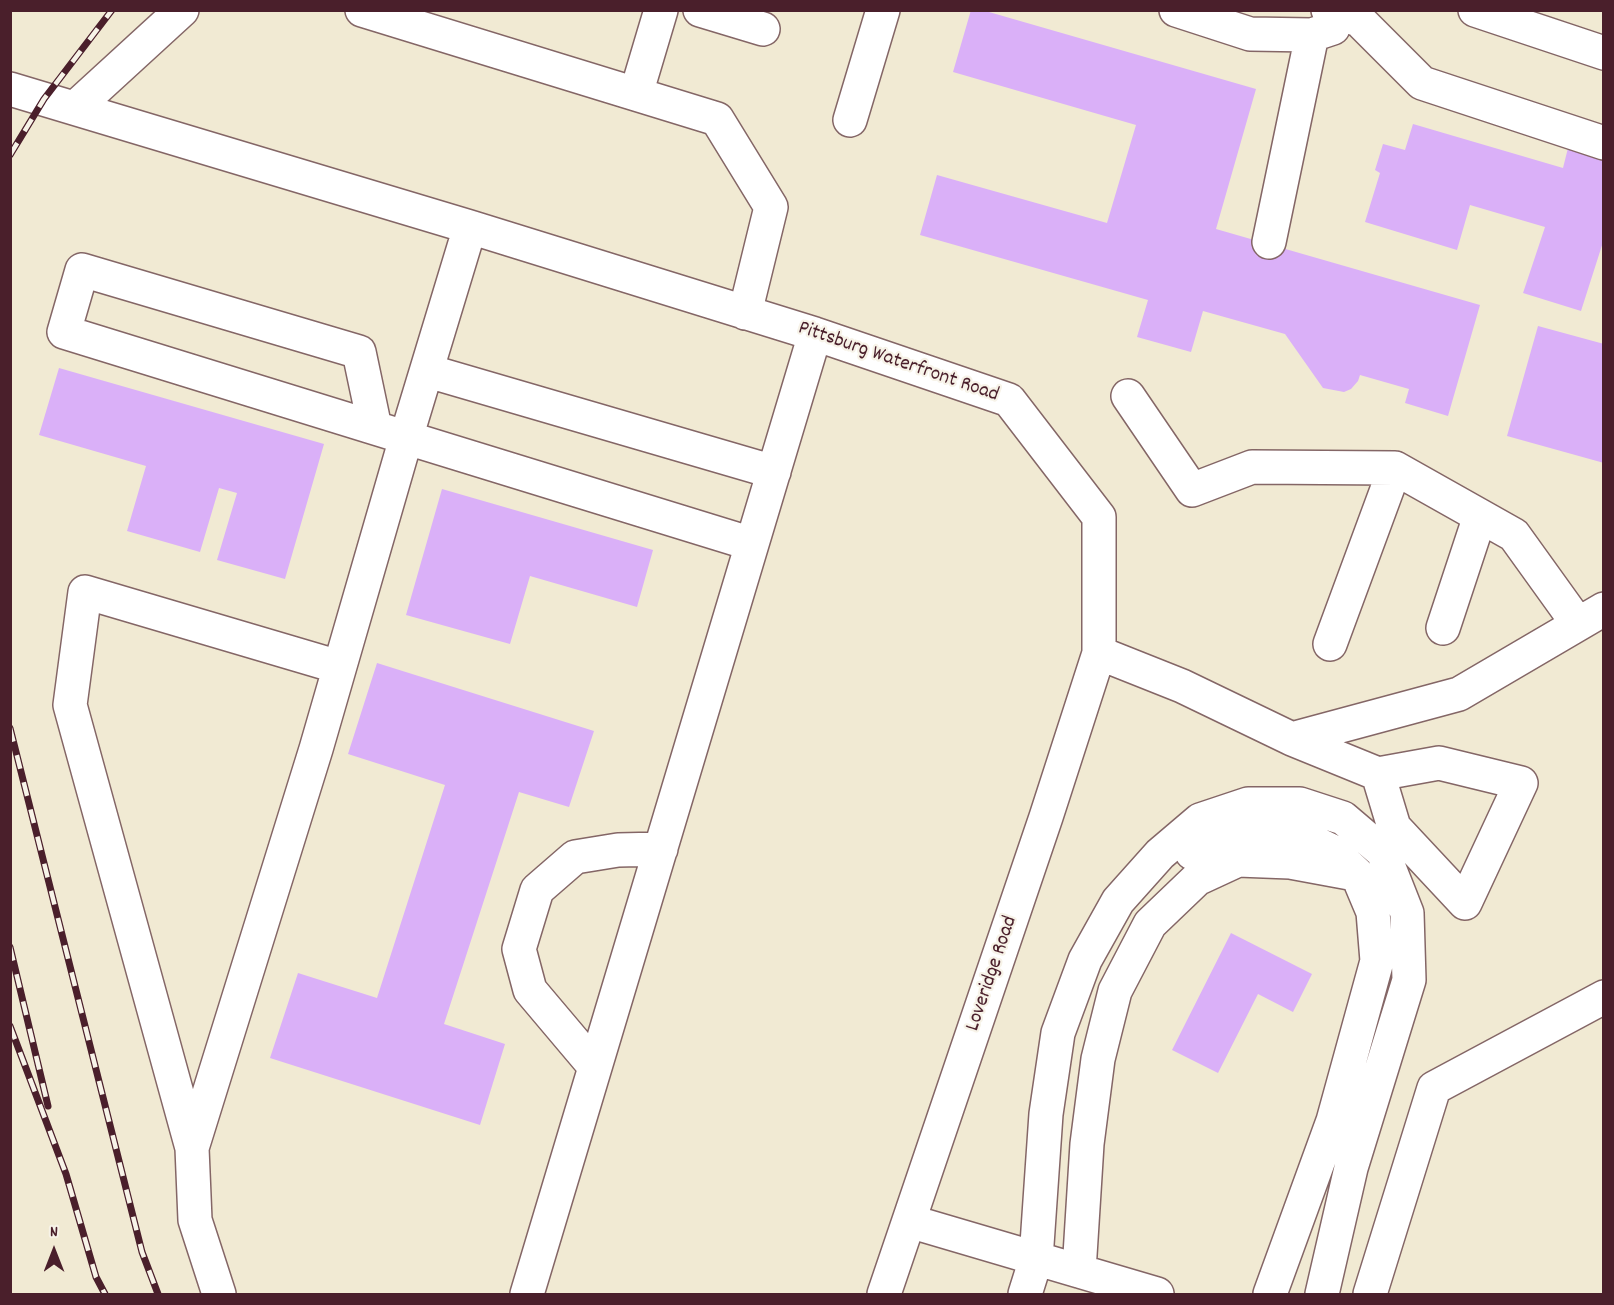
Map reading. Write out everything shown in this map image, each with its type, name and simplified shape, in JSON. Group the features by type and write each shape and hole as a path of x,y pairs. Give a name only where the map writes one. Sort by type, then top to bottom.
{"street":[{"path":"75,108 182,10"},
{"path":"362,10 717,119 771,207 745,313"},
{"path":"636,93 662,10"},
{"path":"700,10 763,29"},
{"path":"850,120 883,10"},
{"path":"1176,10 1250,34 1361,15 1422,83 1604,144"},
{"path":"1475,10 1604,53"},
{"path":"1269,242 1320,23"},
{"name":"Pittsburg Waterfront Road","path":"10,89 470,227 815,334 1009,400 1099,517 1099,653"},
{"path":"192,1148 470,227"},
{"path":"375,428 359,352 82,270 64,332 406,438 752,544"},
{"path":"527,1294 815,334"},
{"path":"428,371 774,472"},
{"path":"1128,396 1192,490 1252,467 1395,468 1514,535 1591,617 1459,694 1292,739"},
{"path":"1330,645 1395,468"},
{"path":"1443,628 1480,516"},
{"path":"219,1294 195,1220 192,1148 70,705 85,592 339,667"},
{"path":"1099,653 1182,686 1292,739 1378,774 1439,763 1521,783 1465,903 1394,827 1378,774"},
{"name":"Loveridge Road","path":"884,1294 1046,818 1099,653"},
{"path":"1057,1265 1046,1114 1058,1033 1085,960 1118,901 1160,854 1200,820 1248,804 1300,804 1343,818 1383,852 1407,913 1409,980 1351,1168 1322,1294"},
{"path":"1025,1294 1057,1265 1064,1144 1073,1067 1091,996 1116,939 1143,898 1182,861 1214,837 1257,830 1293,832 1332,851 1357,874 1372,912 1377,961 1333,1121 1270,1294"},
{"path":"595,1067 530,990 519,949 537,890 575,857 618,850 661,849"},
{"path":"1370,1294 1434,1088 1604,997"},
{"path":"909,1221 1157,1294"}],"building":[{"path":"971,10 982,10 1256,89 1216,229 1480,305 1448,416 1405,403 1409,389 1360,375 1351,389 1344,392 1323,388 1285,334 1203,311 1191,352 1137,337 1148,300 920,235 937,175 1107,223 1136,125 953,72"},
{"path":"1413,124 1563,168 1571,136 1604,146 1604,239 1581,311 1523,293 1545,227 1470,205 1457,250 1365,222 1380,173 1375,170 1383,144 1405,150"},
{"path":"1538,326 1604,344 1604,463 1507,436"},
{"path":"59,368 324,444 285,579 217,560 237,493 219,488 200,552 127,531 146,466 39,435"},
{"path":"442,489 653,550 637,607 530,576 510,644 406,615"},
{"path":"377,663 594,731 569,807 519,792 444,1024 505,1044 480,1125 270,1058 298,973 377,998 445,785 348,754"},
{"path":"1231,933 1312,974 1293,1012 1258,994 1218,1073 1172,1050"}],"railway":[{"path":"10,155 44,99 112,10"},
{"path":"10,728 142,1252 158,1294"},
{"path":"10,947 48,1106"},
{"path":"10,1026 66,1174 96,1277 105,1294"}]}
